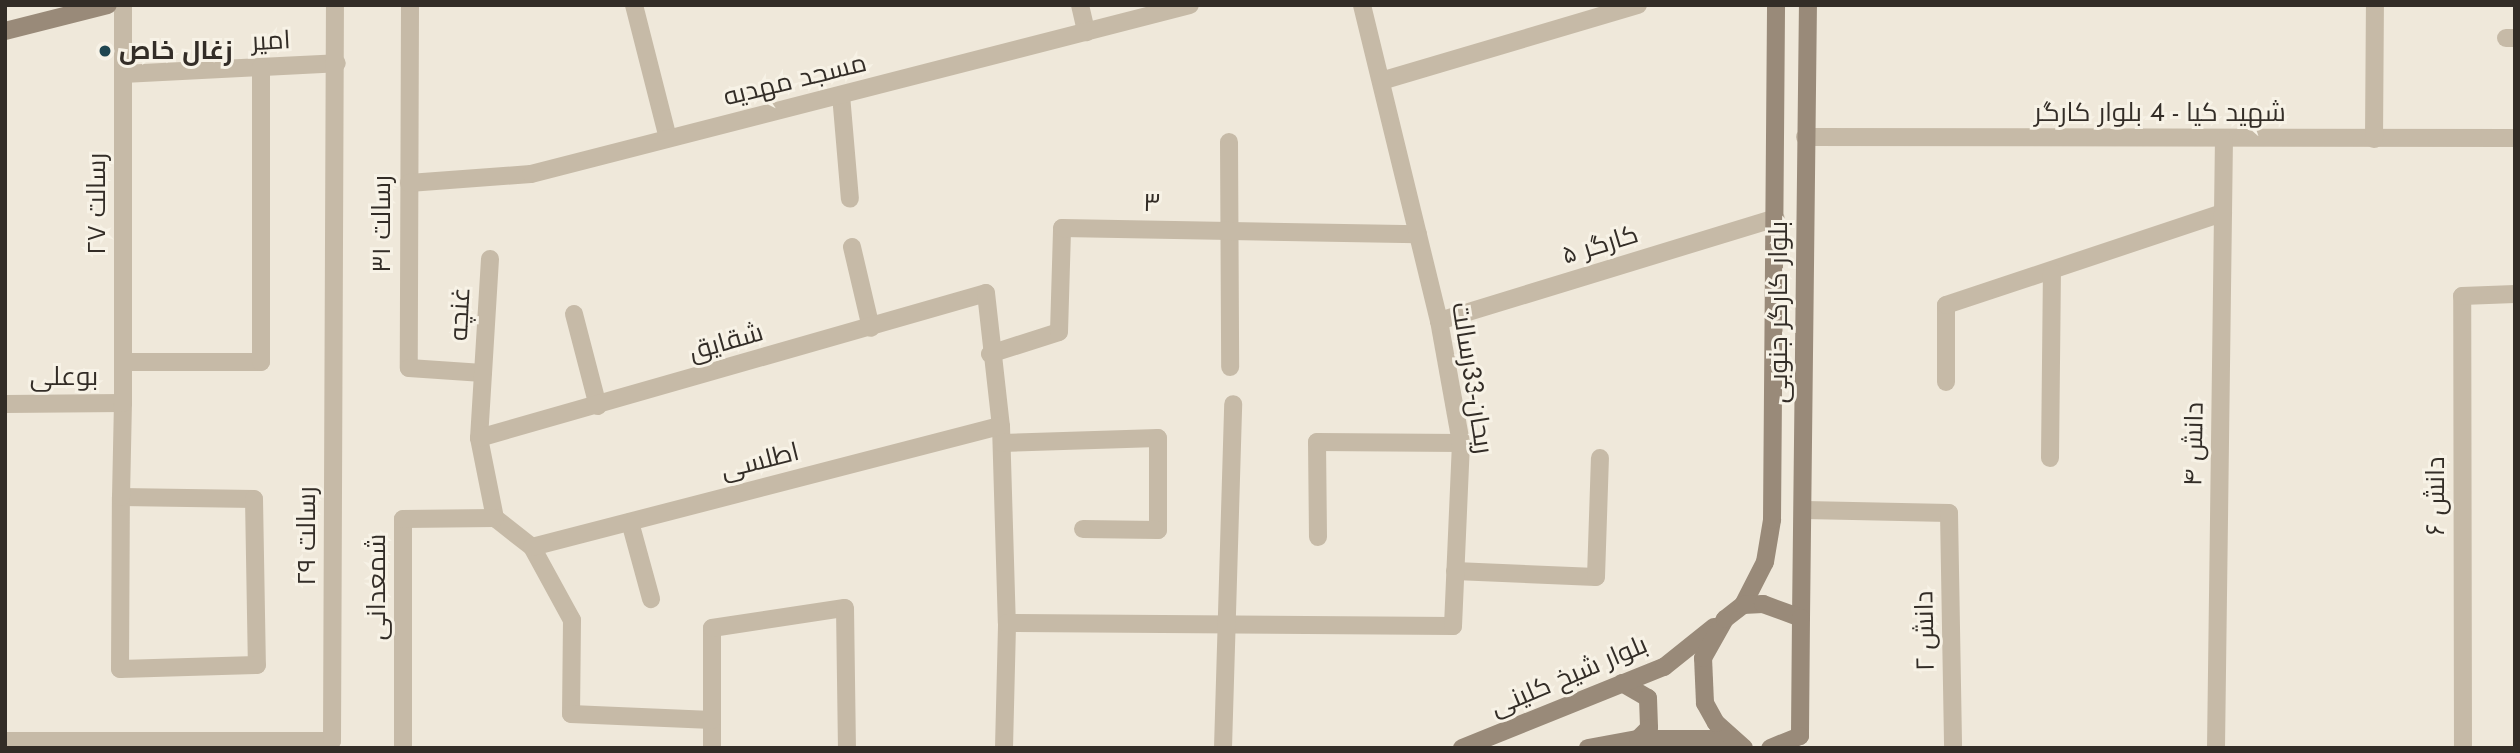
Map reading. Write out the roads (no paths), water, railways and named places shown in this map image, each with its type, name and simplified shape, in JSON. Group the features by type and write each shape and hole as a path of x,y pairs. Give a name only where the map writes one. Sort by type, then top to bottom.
{"main road":[{"path":"5,32 108,5"},
{"name":"بلوار کارگر جنوبی","path":"1743,605 1765,562 1772,520 1776,5"},
{"name":"بلوار کارگر جنوبی","path":"1800,742 1805,510 1805,137 1808,5"},
{"path":"1743,605 1763,604 1801,618"},
{"name":"بلوار شیخ کلینی","path":"1462,748 1664,667 1743,605"},
{"path":"1725,619 1711,637 1701,680 1705,703 1738,743"},
{"path":"1622,683 1648,698 1648,728 1638,739"},
{"path":"1588,748 1638,739 1738,743"},
{"path":"1770,748 1800,742"}],"street":[{"name":"رسالت ۲۷","path":"121,497 254,499 257,665 120,669 123,5"},
{"name":"رسالت ۲۹","path":"5,741 332,741 337,64 335,5"},
{"path":"634,5 668,138"},
{"path":"1080,5 1086,32"},
{"name":"مسجد مهدیه","path":"408,183 530,173 1190,5"},
{"name":"ریحان-33رسالت","path":"1227,625 1453,626 1461,443 1439,321 1362,5"},
{"path":"1381,81 1638,5"},
{"path":"2374,139 2375,5"},
{"name":"رسالت ۳۱","path":"410,7 408,368 483,373"},
{"name":"امیر","path":"123,74 337,64"},
{"path":"123,362 261,362 261,67"},
{"path":"841,95 850,199"},
{"name":"شهید کیا - 4 بلوار کارگر","path":"1805,137 2224,140 2515,138"},
{"name":"دانش ۴","path":"2216,748 2224,140"},
{"path":"1229,142 1230,366"},
{"path":"1946,382 1946,305 2223,213"},
{"name":"کارگر ۵","path":"1439,321 1776,218"},
{"name":"۳","path":"990,354 1059,332 1062,228 1418,233"},
{"path":"852,247 871,328"},
{"name":"غنچه","path":"490,258 479,438 495,518"},
{"path":"2050,458 2052,272"},
{"name":"شقایق","path":"479,438 986,293 990,354"},
{"name":"دانش ۶","path":"2463,748 2462,296 2515,294"},
{"path":"574,314 598,406"},
{"path":"990,354 1001,434 1007,623 1004,748"},
{"name":"بوعلی","path":"5,404 123,403"},
{"path":"1223,748 1233,404"},
{"name":"اطلسی","path":"532,547 1001,434 1158,438 1158,530 1083,529"},
{"path":"1318,537 1317,442 1461,443"},
{"path":"1455,571 1596,577 1600,458"},
{"name":"دانش ۲","path":"1805,510 1949,513 1953,748"},
{"path":"495,518 532,547 572,620 571,714 712,720"},
{"name":"شمعدانی","path":"403,748 404,519 495,518"},
{"path":"630,522 651,599"},
{"path":"712,748 712,628 845,608 847,748"},
{"path":"1007,623 1227,625"}],"place":[{"name":"زغال خاص","path":"105,51"}]}
